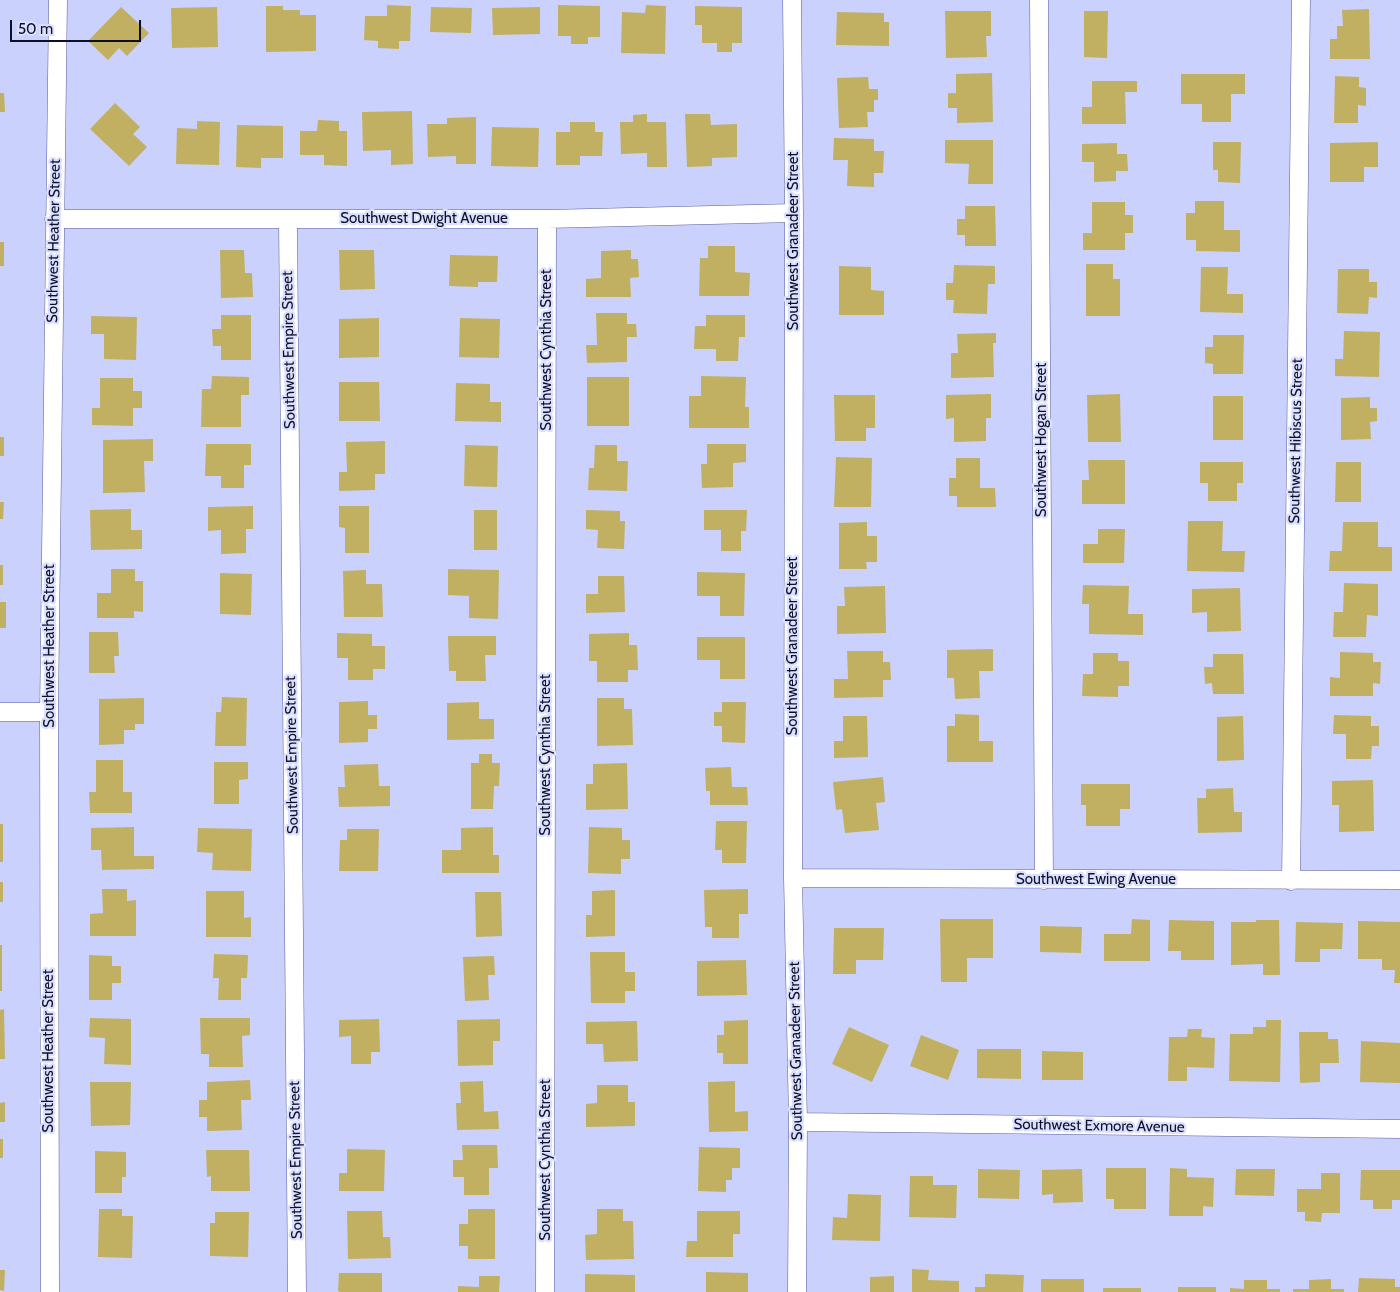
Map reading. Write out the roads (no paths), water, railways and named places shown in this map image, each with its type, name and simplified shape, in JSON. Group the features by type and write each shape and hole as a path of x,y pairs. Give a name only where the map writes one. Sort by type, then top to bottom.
{"street":[{"name":"Southwest Heather Street","path":"50,1292 49,712 58,0"},
{"name":"Southwest Granadeer Street","path":"792,0 794,213 793,878 798,1122 797,1292"},
{"name":"Southwest Hogan Street","path":"1039,0 1044,880"},
{"name":"Southwest Hibiscus Street","path":"1292,881 1301,0"},
{"name":"Southwest Dwight Avenue","path":"54,219 547,219 794,213"},
{"name":"Southwest Empire Street","path":"288,219 297,1292"},
{"name":"Southwest Cynthia Street","path":"545,1292 547,219"},
{"path":"0,712 49,712"},
{"name":"Southwest Ewing Avenue","path":"793,878 1400,880"},
{"name":"Southwest Exmore Avenue","path":"798,1122 1400,1129"}]}
